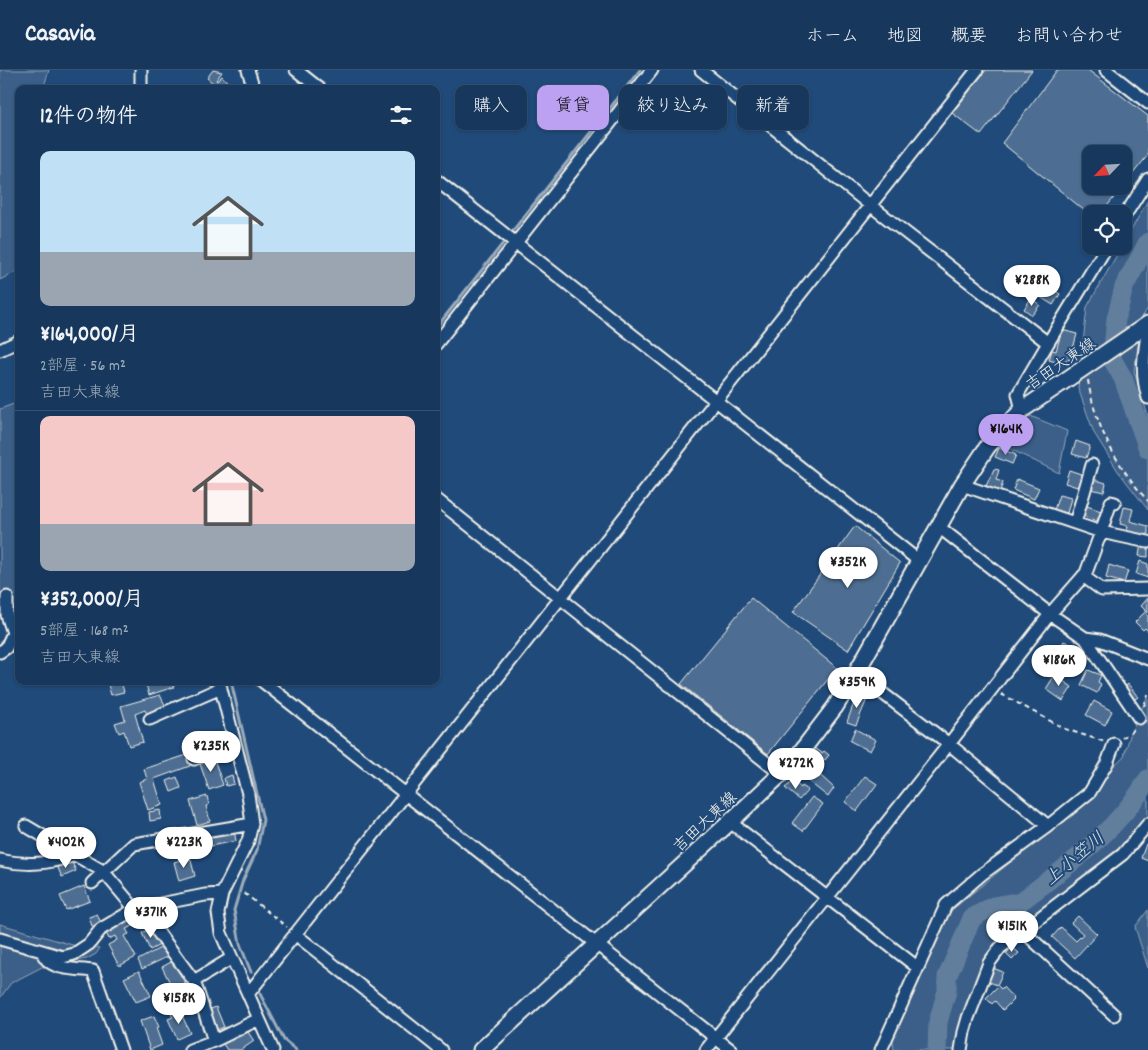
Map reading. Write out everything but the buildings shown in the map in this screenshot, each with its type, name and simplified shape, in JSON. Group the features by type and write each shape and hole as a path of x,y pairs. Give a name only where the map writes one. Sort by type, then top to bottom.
{"main road":[{"name":"吉田大東線","path":"481,1050 781,774 821,727 856,673 962,485 988,446 1022,410 1147,328"}],"street":[{"path":"141,70 141,85"},
{"path":"248,70 253,85"},
{"path":"296,70 315,85"},
{"path":"440,338 511,238 652,70"},
{"path":"701,70 870,206 1048,342"},
{"path":"248,994 978,70"},
{"path":"1106,70 1148,103"},
{"path":"1132,205 1148,179"},
{"path":"440,183 919,561"},
{"path":"1022,410 1018,394 1101,255"},
{"path":"1147,328 1142,367 1148,398"},
{"path":"0,350 15,343"},
{"path":"1075,523 1092,465"},
{"path":"962,485 1101,532 1148,542"},
{"path":"706,1050 1050,614 1083,576 1111,502 1115,503"},
{"path":"440,503 781,774"},
{"path":"939,526 1050,614 1085,638 1139,718"},
{"path":"1083,576 1102,590 1148,589"},
{"path":"0,652 6,648 13,633 7,615 7,597"},
{"path":"1085,638 1100,640 1148,659"},
{"path":"856,673 949,744 1048,826"},
{"path":"150,718 220,685 251,810 252,824 248,841 222,894 218,914 222,933 232,958 273,1050"},
{"path":"267,685 731,1050"},
{"path":"194,759 234,743"},
{"path":"881,1050 946,905 982,874 1048,826 1090,792 1107,763 1114,744"},
{"path":"730,822 917,967"},
{"path":"92,883 134,844 252,824"},
{"path":"961,1050 964,1032 989,964 1000,948 1123,854 1148,824"},
{"path":"26,826 104,872 134,910"},
{"path":"0,860 20,864 54,862 75,855"},
{"path":"0,939 63,957 74,954 89,944 101,929 134,910 205,895 222,894"},
{"path":"147,908 152,924 194,981 214,1041"},
{"path":"1022,930 1114,1015"},
{"path":"295,934 441,1050"},
{"path":"42,952 43,956 57,967 93,971 121,1050"},
{"path":"194,981 232,958"},
{"path":"190,1050 214,1041 259,1019"}],"path":[{"path":"1086,367 1092,406 1101,431 1128,479 1148,501"},
{"path":"992,689 1065,729 1098,741 1114,744 1131,732 1148,695"},
{"path":"244,893 295,934"}],"shaded area":[{"path":"0,70 49,70 44,85 15,85 15,272 0,280"},
{"path":"1148,200 1148,308 1143,316 1134,371 1148,416 1148,510 1118,471 1094,433 1078,388 1087,307 1117,255 1132,255 1132,229"},
{"path":"15,403 15,596 9,601 0,616 0,409"},
{"path":"1028,415 1067,431 1059,473 1000,444"},
{"path":"1148,695 1148,824 1144,831 991,954 963,1050 894,1050 892,1034 942,918 1035,842 1124,756 1131,732"},
{"path":"1148,910 1148,968 1135,927"},
{"path":"0,924 76,946 83,943 100,948 96,954 87,959 42,967 11,983 0,998"}],"waterway":[{"path":"440,323 640,70"},
{"name":"上小笠川","path":"1148,242 1124,287 1116,319 1112,359 1123,378 1148,449"},
{"path":"232,685 263,820 257,850 243,880 234,910 240,944 251,972"},
{"name":"上小笠川","path":"937,1050 938,1022 947,991 947,977 972,918 993,906 1019,903 1055,876 1106,832 1136,798 1148,779"},
{"path":"260,994 284,1040 296,1050"}]}
